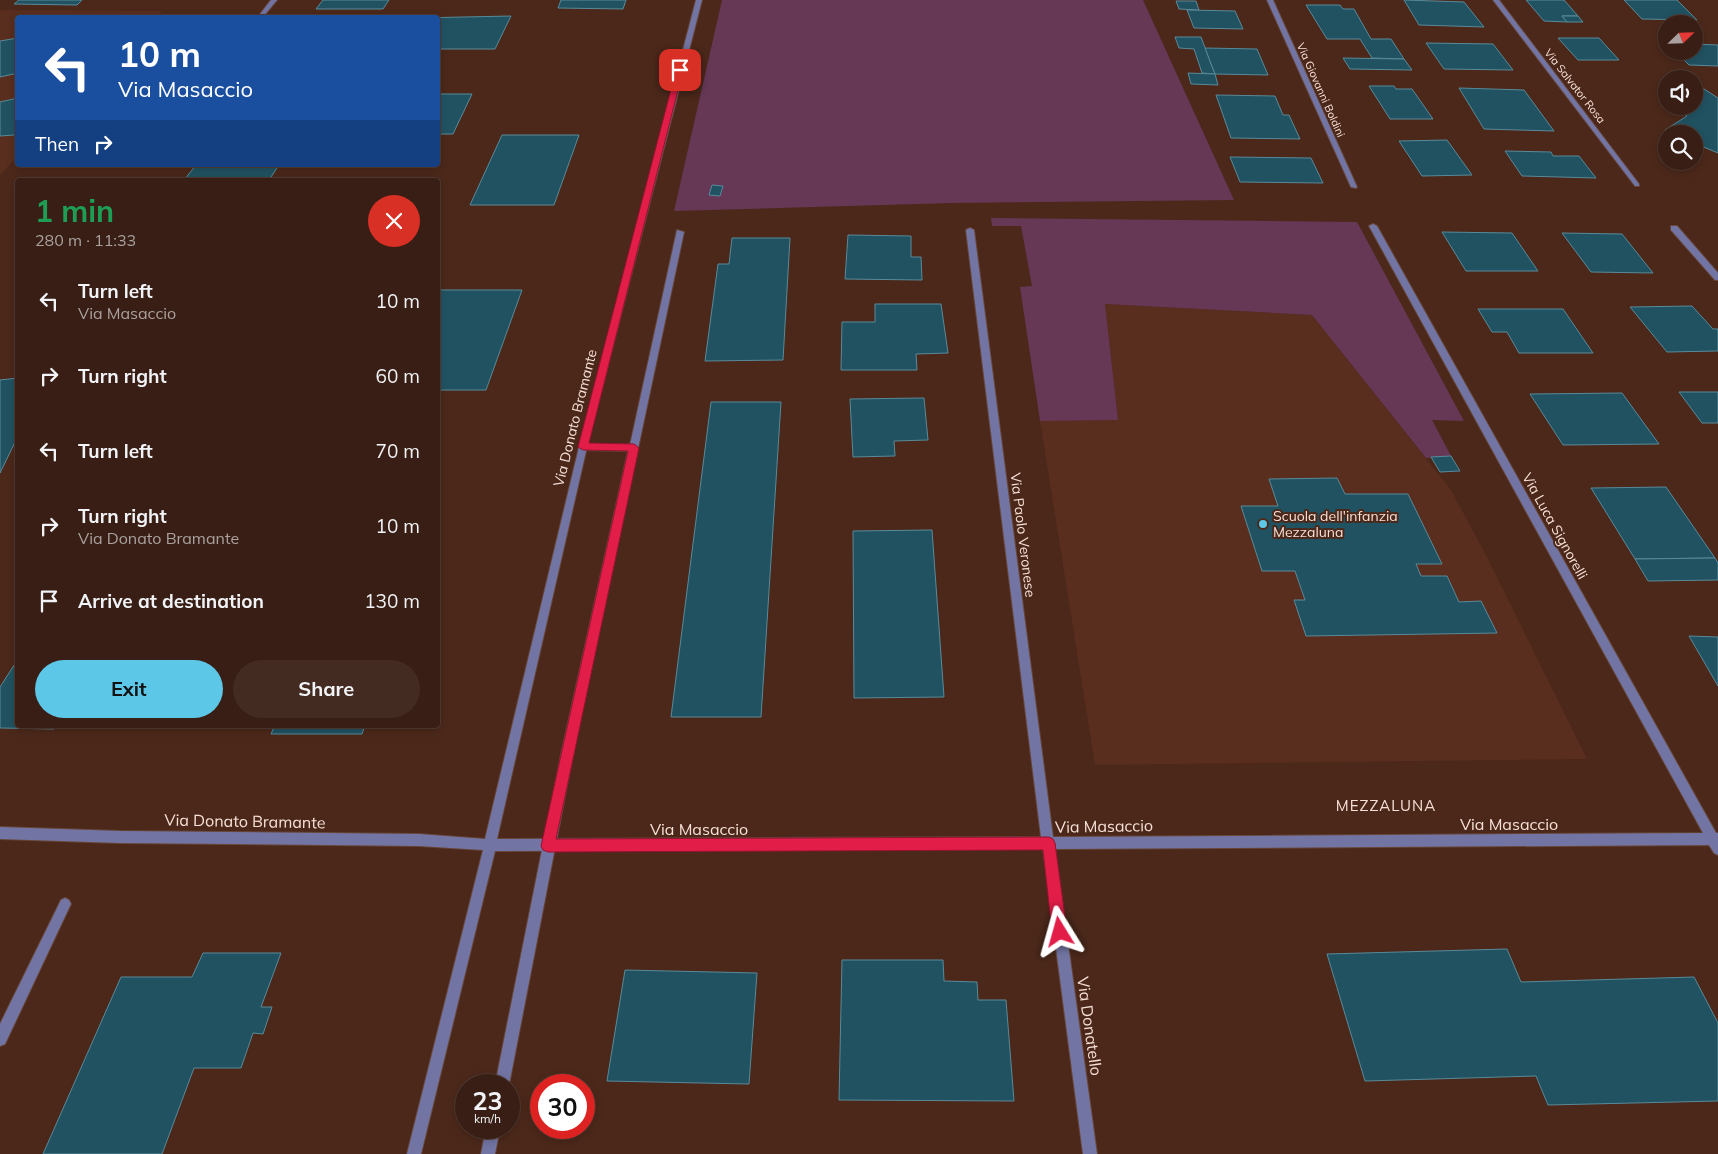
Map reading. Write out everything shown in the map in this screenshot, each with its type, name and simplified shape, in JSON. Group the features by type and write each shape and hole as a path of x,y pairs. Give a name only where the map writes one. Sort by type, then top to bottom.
{"street":[{"path":"262,15 274,0"},
{"name":"Via Donato Bramante","path":"414,1154 490,845 583,447 699,0"},
{"name":"Via Giovanni Boldini","path":"1270,0 1354,188"},
{"name":"Via Salvator Rosa","path":"1496,0 1638,184"},
{"name":"Via Luca Signorelli","path":"1373,226 1716,842"},
{"path":"1674,228 1718,278"},
{"name":"Via Paolo Veronese","path":"970,230 1049,843"},
{"path":"504,1074 548,846 680,232"},
{"path":"583,447 634,448"},
{"name":"Via Donato Bramante","path":"0,833 120,837 418,840 490,845"},
{"name":"Via Masaccio","path":"490,845 1716,842"},
{"name":"Via Donatello","path":"1049,843 1090,1154"},
{"path":"0,1039 65,904"},
{"path":"488,1154 491,1139"}],"shaded area":[{"path":"722,0 1143,0 1234,200 951,203 674,211"},
{"path":"0,10 162,11 158,15 15,15 15,159 0,175"},
{"path":"991,218 1357,222 1464,421 1432,420 1451,456 1426,458 1312,315 1105,304 1118,420 1040,421 1020,287 1032,286 1021,226 992,226"},
{"name":"Scuola dell'infanzia Mezzaluna","path":"1105,304 1312,315 1451,490 1488,559 1587,759 1095,765 1040,421 1118,420"}],"building":[{"path":"19,0 82,0 77,5 14,4"},
{"path":"323,0 389,0 383,9 316,9"},
{"path":"561,0 626,0 623,9 558,8"},
{"path":"1404,0 1464,2 1484,27 1419,25"},
{"path":"1526,0 1564,0 1578,16 1562,16 1567,22 1544,21"},
{"path":"1624,0 1677,0 1692,15 1658,15 1658,19 1642,19"},
{"path":"1176,1 1196,1 1199,10 1179,9"},
{"path":"1306,5 1340,5 1343,9 1354,9 1371,39 1391,39 1404,59 1372,58 1360,39 1327,39"},
{"path":"1187,10 1235,11 1243,29 1194,28"},
{"path":"511,16 495,49 440,49 440,17"},
{"path":"1562,16 1578,16 1583,22 1567,22"},
{"path":"1175,37 1201,37 1215,74 1202,73 1194,49 1179,48"},
{"path":"15,38 15,74 0,77 0,41"},
{"path":"1558,38 1599,38 1619,60 1578,60"},
{"path":"1426,43 1493,44 1513,70 1444,69"},
{"path":"1703,44 1718,45 1718,66 1689,65 1684,60 1703,60"},
{"path":"1205,48 1257,49 1268,75 1215,74"},
{"path":"1343,58 1404,59 1412,70 1350,69"},
{"path":"1188,73 1215,74 1218,85 1191,84"},
{"path":"1369,86 1394,86 1396,89 1412,89 1433,119 1390,119"},
{"path":"1459,88 1524,90 1554,131 1484,129"},
{"path":"1703,89 1718,98 1718,153 1703,147 1703,125 1673,125 1687,116 1686,115 1703,115"},
{"path":"440,94 472,94 453,134 440,134"},
{"path":"1216,95 1275,96 1283,115 1289,115 1300,139 1231,138"},
{"path":"15,99 14,135 0,136 0,102"},
{"path":"502,135 579,135 554,205 470,205"},
{"path":"1447,140 1472,175 1422,176 1399,141"},
{"path":"1505,151 1551,152 1553,156 1579,156 1596,178 1522,176"},
{"path":"1230,157 1311,158 1323,183 1240,182"},
{"path":"194,167 278,167 270,178 186,178"},
{"path":"712,185 723,186 720,196 709,195"},
{"path":"1442,232 1512,233 1538,271 1466,271"},
{"path":"1562,233 1622,234 1653,273 1591,272"},
{"path":"848,235 911,236 911,257 921,257 922,280 845,279"},
{"path":"732,238 790,238 783,360 705,361 718,264 729,264"},
{"path":"440,290 522,290 486,390 440,390"},
{"path":"875,304 941,304 948,353 916,354 917,370 841,370 842,322 875,322"},
{"path":"1692,306 1713,329 1718,329 1718,351 1667,352 1630,307"},
{"path":"1478,309 1563,309 1593,353 1519,353 1507,332 1492,332"},
{"path":"15,378 15,442 0,473 0,380"},
{"path":"1679,392 1718,392 1718,423 1702,423"},
{"path":"1622,393 1659,444 1563,445 1530,394"},
{"path":"924,398 928,440 894,441 895,456 853,457 850,399"},
{"path":"711,402 781,402 761,717 671,717"},
{"path":"1451,456 1460,471 1440,472 1431,457"},
{"path":"1337,478 1345,494 1408,494 1442,564 1416,564 1421,576 1447,576 1459,602 1481,601 1497,633 1306,636 1294,600 1305,600 1295,571 1262,571 1241,506 1278,506 1269,479"},
{"path":"1666,487 1715,558 1635,559 1591,488"},
{"path":"932,530 944,697 854,698 853,531"},
{"path":"1715,558 1718,563 1718,580 1648,581 1635,559"},
{"path":"1689,636 1718,637 1718,686"},
{"path":"15,664 15,728 54,729 0,728 0,687"},
{"path":"274,728 364,728 362,734 271,734"},
{"path":"1507,949 1521,982 1694,977 1718,1023 1718,1101 1548,1105 1536,1076 1365,1081 1327,954"},
{"path":"203,953 281,953 261,1007 272,1007 263,1034 253,1033 241,1068 194,1068 162,1154 43,1154 121,977 192,977"},
{"path":"842,960 943,960 944,981 977,982 978,1000 1006,1000 1014,1101 839,1100"},
{"path":"625,970 757,973 749,1084 607,1081"}],"place":[{"name":"Scuola dell'infanzia Mezzaluna","path":"1263,524"}],"district":[{"name":"MEZZALUNA","path":"1386,805"}],"route":[{"path":"680,70 583,447 634,448 548,846 1049,843 1060,932"}]}
